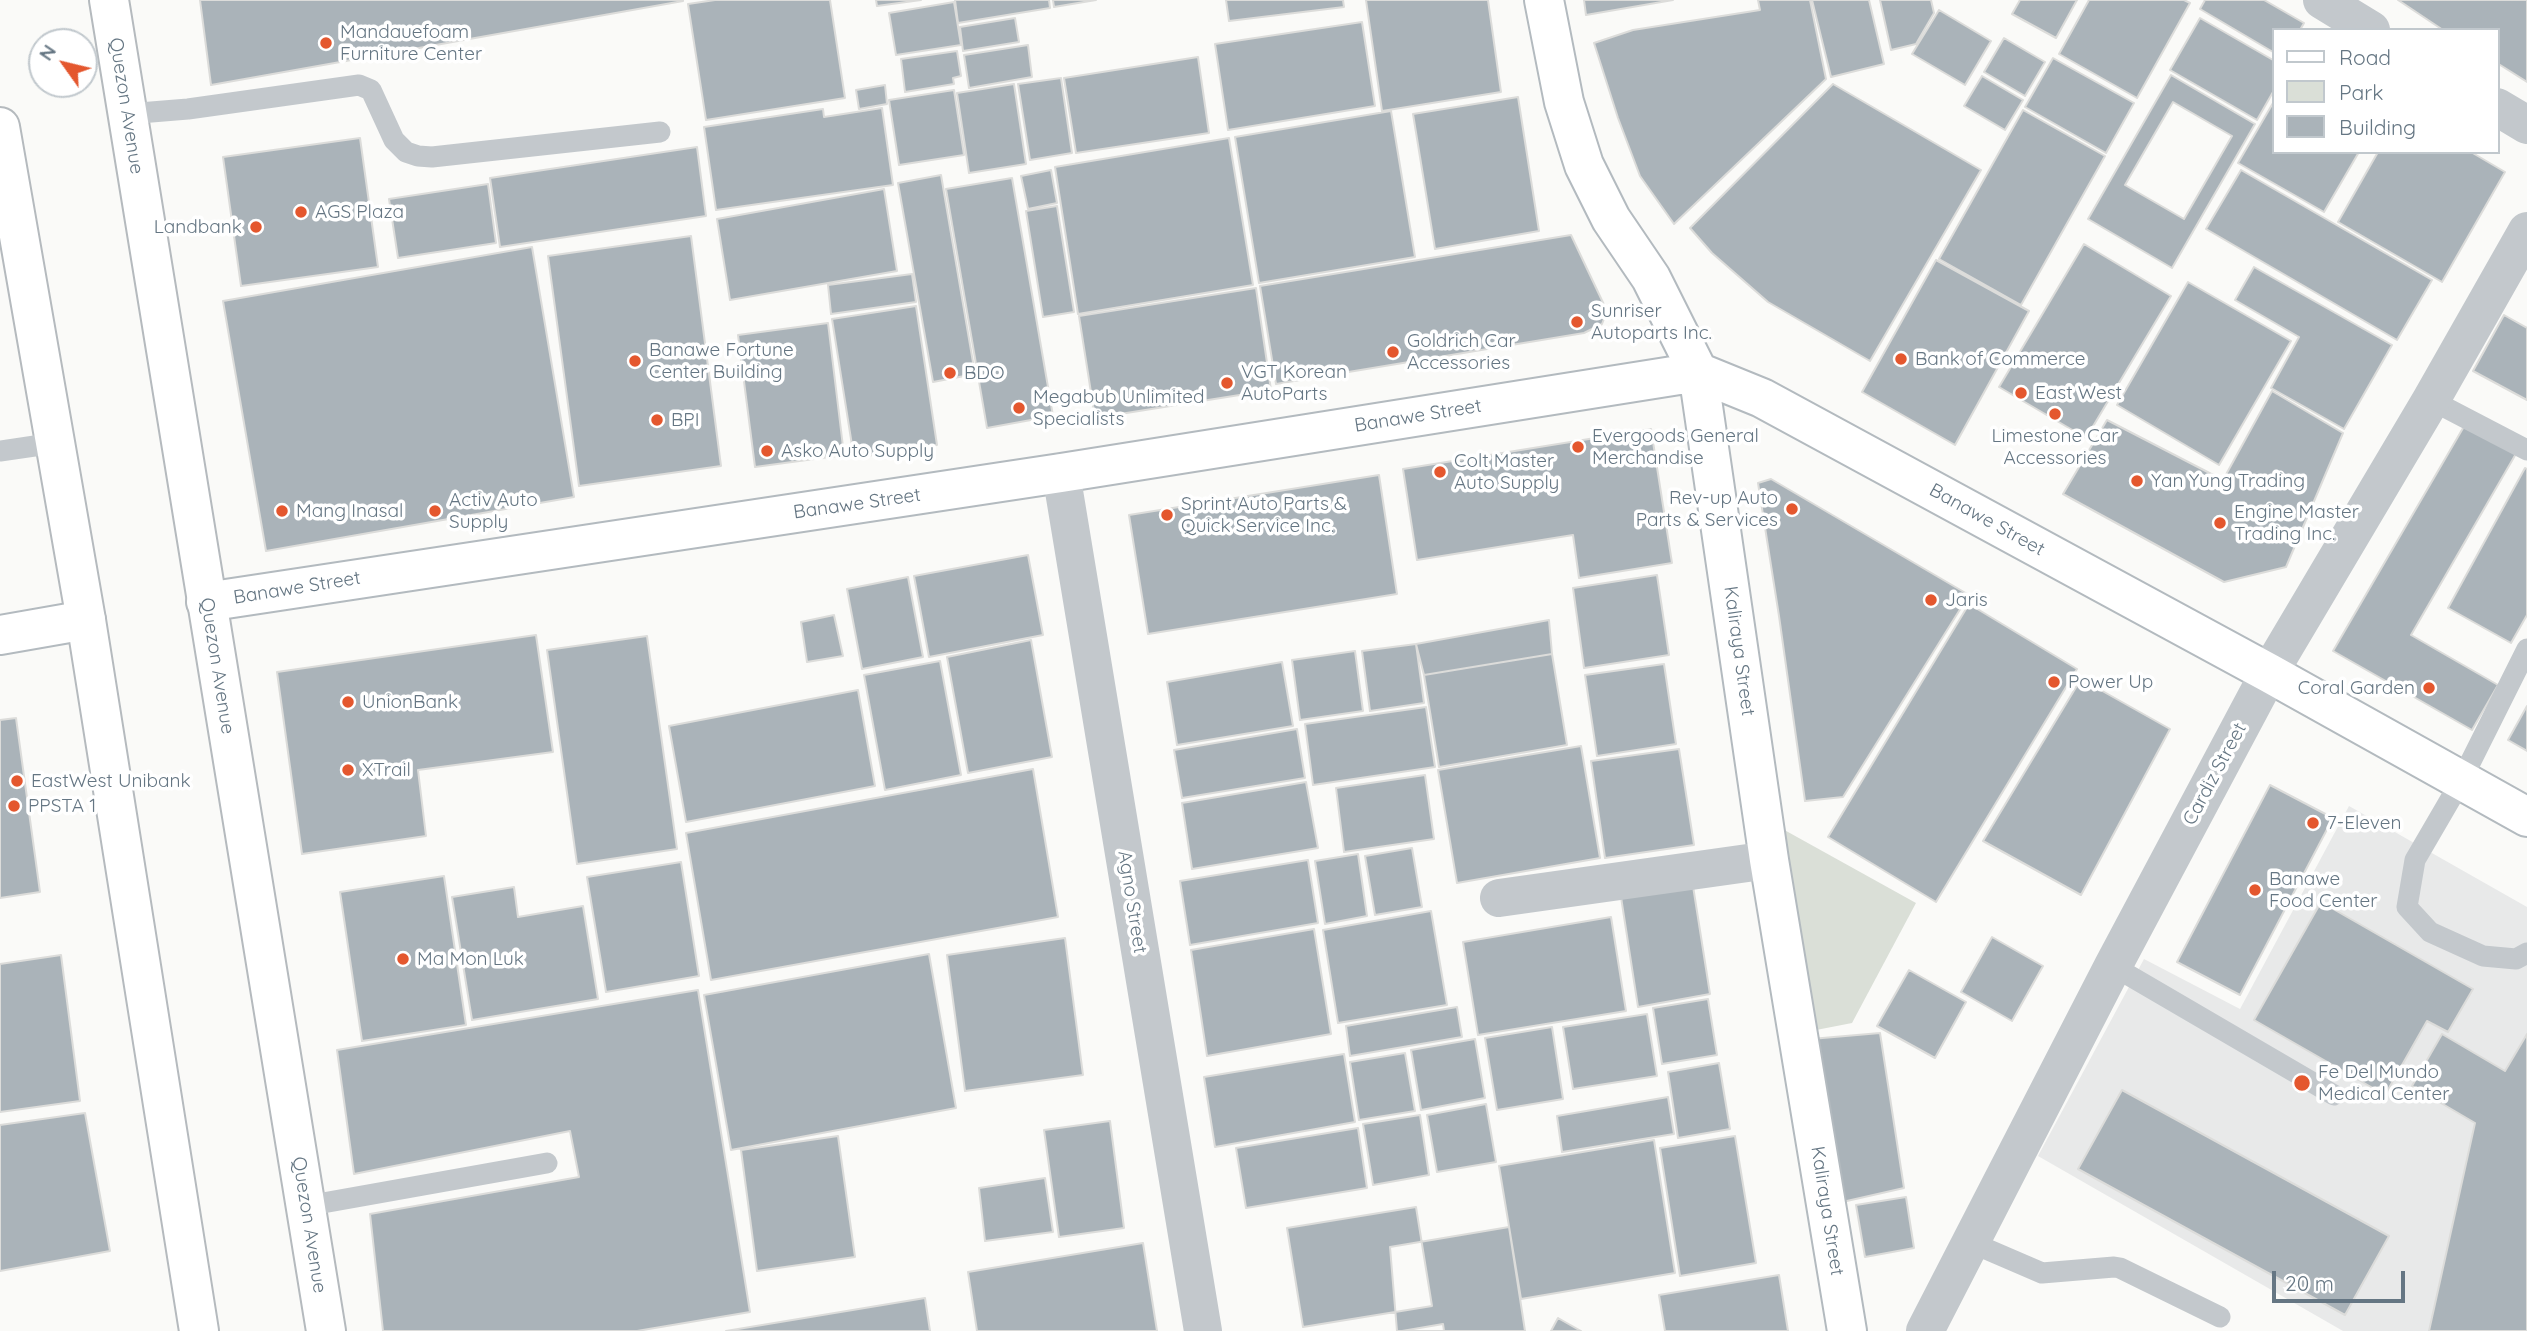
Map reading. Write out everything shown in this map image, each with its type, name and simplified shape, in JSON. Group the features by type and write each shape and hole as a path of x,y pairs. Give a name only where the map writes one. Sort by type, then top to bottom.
{"main road":[{"name":"Quezon Avenue","path":"109,0 326,1331"},
{"name":"Kaliraya Street","path":"1544,0 1564,102 1584,165 1611,219 1656,288 1698,372 1769,860 1847,1331"},
{"path":"0,127 86,620 199,1331"},
{"name":"Banawe Street","path":"206,602 1061,473 1698,372 1762,398 2269,673 2527,817"},
{"path":"0,635 86,620"}],"street":[{"path":"2322,0 2368,28"},
{"path":"2499,108 2527,125"},
{"name":"Cardiz Street","path":"1925,1331 2113,966 2269,673 2431,400 2527,231"},
{"name":"Agno Street","path":"1061,473 1203,1331"},
{"path":"1499,898 1769,860"}],"lane":[{"path":"127,114 188,109 359,85 371,90 394,140 406,152 418,156 432,157 660,132"},
{"path":"2431,400 2527,450"},
{"path":"0,451 55,443"},
{"path":"2527,649 2460,781 2415,860 2407,906 2430,932 2483,956 2516,960 2527,953"},
{"path":"2113,966 2334,1095"},
{"path":"306,1206 547,1163"},
{"path":"1970,1242 2042,1273 2120,1268 2220,1317"}],"shaded area":[{"name":"Fe Del Mundo Medical Center","path":"2349,806 2527,907 2527,1331 2343,1331 2038,1156 2144,959 2240,1009"}],"green space":[{"path":"1779,827 1916,903 1852,1023 1811,1031"}],"building":[{"name":"Mandauefoam Furniture Center","path":"200,0 683,0 683,1 211,85"},
{"path":"715,0 830,0 845,98 706,120 688,4"},
{"path":"876,0 921,0 877,6"},
{"path":"955,0 1049,0 1050,8 958,23"},
{"path":"1053,0 1096,0 1054,7"},
{"path":"1226,0 1343,0 1344,7 1229,21"},
{"path":"1366,0 1488,0 1501,92 1382,111"},
{"path":"1584,0 1673,0 1586,15"},
{"path":"1758,0 1810,0 1826,79 1674,224 1640,176 1594,43 1633,30 1760,10"},
{"path":"1812,0 1869,0 1884,64 1831,77"},
{"path":"1880,0 1931,0 1934,13 1916,44 1891,50"},
{"path":"2020,0 2077,0 2056,38 2012,14"},
{"path":"2089,0 2184,0 2190,3 2137,98 2059,54"},
{"path":"2205,0 2264,0 2304,23 2301,28 2272,28 2272,51 2200,9"},
{"path":"2398,0 2527,0 2527,82 2499,64 2499,28 2440,28"},
{"path":"954,2 961,45 896,55 889,13"},
{"path":"1939,10 1991,41 1965,85 1912,54"},
{"path":"1015,18 1019,42 963,51 960,27"},
{"path":"2200,18 2272,59 2272,94 2257,120 2170,70"},
{"path":"1362,22 1375,106 1228,130 1215,44"},
{"path":"2004,38 2045,62 2025,96 1984,72"},
{"path":"1028,45 1032,77 969,88 964,55"},
{"path":"957,51 961,76 953,78 954,84 905,92 901,59"},
{"path":"1198,57 1209,133 1076,153 1064,78"},
{"path":"2053,58 2134,103 2106,153 2025,107"},
{"path":"2171,75 2255,124 2172,268 2088,219","holes":["2173,102 2232,136 2184,219 2125,185"]},
{"path":"1982,76 2023,100 2005,130 1964,106"},
{"path":"1061,78 1072,153 1030,160 1018,84"},
{"path":"1014,84 1026,164 969,173 957,93"},
{"path":"1833,84 1981,170 1870,361 1768,302 1712,253 1690,228"},
{"path":"885,85 887,104 859,109 856,90"},
{"path":"954,90 964,155 899,165 889,100"},
{"path":"1518,97 1539,231 1435,249 1413,114"},
{"path":"2272,105 2272,154 2358,154 2324,212 2238,163"},
{"path":"882,108 893,185 716,210 704,127 823,109 824,117"},
{"path":"2023,110 2105,156 2021,305 1939,259"},
{"path":"1391,111 1415,257 1259,283 1235,137"},
{"name":"AGS Plaza","path":"360,138 378,267 241,286 223,157"},
{"path":"1229,138 1253,285 1078,314 1055,167"},
{"path":"697,147 706,216 500,247 490,178"},
{"path":"2377,154 2474,154 2505,172 2442,282 2338,222"},
{"path":"1051,170 1057,203 1028,209 1021,176"},
{"path":"2241,170 2432,280 2397,340 2206,229"},
{"path":"941,175 975,374 933,382 898,183"},
{"path":"1012,178 1053,416 987,428 946,189"},
{"path":"488,184 496,243 398,258 389,199"},
{"path":"884,189 897,271 730,300 717,219"},
{"path":"1057,206 1074,312 1043,317 1026,211"},
{"path":"1571,235 1607,311 1602,324 1584,333 1276,384 1260,286"},
{"name":"Banawe Fortune Center Building","path":"691,236 721,466 579,486 548,256"},
{"path":"2084,244 2171,296 2086,438 1999,387"},
{"path":"532,247 574,497 266,551 223,301"},
{"path":"1936,260 2029,311 1955,445 1862,392"},
{"path":"2254,267 2392,345 2344,429 2271,388 2299,337 2235,300"},
{"path":"912,274 916,302 831,314 828,285"},
{"path":"2188,282 2291,341 2219,465 2117,405"},
{"path":"1256,288 1271,390 1095,418 1079,316"},
{"path":"916,306 937,445 854,458 832,319"},
{"path":"2504,315 2527,328 2527,400 2473,371"},
{"path":"828,323 844,455 755,467 738,335"},
{"path":"2272,391 2343,433 2286,567 2224,582 2063,494 2107,420 2223,480"},
{"path":"2466,423 2517,452 2411,635 2498,685 2472,730 2333,651"},
{"path":"1651,429 1672,563 1579,578 1573,535 1417,560 1403,469"},
{"path":"2525,468 2527,615 2511,643 2448,608"},
{"path":"1379,475 1397,594 1148,634 1129,515"},
{"path":"1771,479 1969,595 1843,797 1805,801 1758,483"},
{"path":"1028,555 1043,635 929,657 914,576"},
{"path":"1657,575 1669,655 1584,668 1573,588"},
{"path":"908,577 923,657 862,669 847,589"},
{"path":"1969,604 2077,669 1936,902 1828,837"},
{"path":"834,615 843,656 807,662 801,622"},
{"path":"1549,620 1552,654 1424,675 1416,644"},
{"path":"536,635 553,752 418,770 426,836 302,854 277,672"},
{"path":"647,636 677,849 577,864 547,650"},
{"path":"1031,640 1052,757 968,773 947,657"},
{"path":"1416,644 1424,703 1370,711 1362,651"},
{"path":"1355,651 1363,711 1300,720 1292,660"},
{"path":"1552,654 1567,745 1439,767 1424,675"},
{"path":"940,661 961,775 885,790 864,675"},
{"path":"1282,662 1293,726 1177,745 1167,682"},
{"path":"1664,664 1676,744 1597,756 1585,675"},
{"path":"2081,679 2170,729 2081,895 1983,841"},
{"path":"858,690 875,786 686,822 669,726"},
{"path":"2527,706 2527,751 2508,740"},
{"path":"1426,707 1435,767 1313,785 1305,724"},
{"name":"PPSTA 1","path":"16,718 40,892 0,898 0,720"},
{"path":"1297,729 1305,778 1182,798 1174,750"},
{"path":"1581,746 1600,858 1457,883 1438,770"},
{"path":"1679,749 1694,845 1605,858 1591,761"},
{"path":"1033,769 1058,917 711,980 686,833"},
{"path":"1425,775 1434,839 1344,852 1336,788"},
{"path":"1306,782 1318,848 1192,869 1182,803"},
{"name":"Banawe Food Center","path":"2270,785 2333,818 2240,995 2177,962"},
{"path":"1412,848 1422,907 1375,915 1365,856"},
{"path":"1358,854 1367,916 1325,924 1315,861"},
{"path":"1308,860 1318,923 1190,945 1180,881"},
{"path":"681,862 699,976 606,992 587,877"},
{"name":"Ma Mon Luk","path":"444,876 466,1025 362,1041 340,892"},
{"path":"1693,886 1710,994 1638,1007 1621,897"},
{"path":"514,887 518,917 583,906 598,999 472,1020 452,897"},
{"path":"2321,902 2473,989 2448,1032 2427,1021 2385,1095 2254,1020"},
{"path":"1431,911 1447,1005 1338,1023 1323,930"},
{"path":"1611,917 1626,1011 1478,1035 1463,942"},
{"path":"1314,929 1331,1034 1207,1056 1191,950"},
{"path":"1992,937 2043,966 2012,1021 1961,992"},
{"path":"1065,938 1083,1075 965,1091 947,955"},
{"path":"929,954 956,1108 731,1150 704,995"},
{"path":"61,955 80,1101 0,1112 0,964"},
{"path":"1909,970 1966,1002 1935,1058 1877,1026"},
{"path":"698,990 750,1312 637,1331 383,1331 370,1214 579,1177 570,1131 354,1174 337,1050"},
{"path":"1708,999 1717,1055 1662,1064 1653,1008"},
{"path":"1457,1007 1462,1037 1350,1056 1346,1026"},
{"path":"1647,1014 1657,1076 1573,1089 1563,1027"},
{"path":"1552,1027 1563,1099 1497,1110 1485,1038"},
{"path":"1880,1033 1904,1188 1838,1203 1811,1039"},
{"path":"2442,1034 2505,1071 2527,1034 2527,1331 2429,1331 2475,1123 2412,1086"},
{"path":"1475,1039 1485,1098 1421,1110 1411,1050"},
{"path":"1405,1053 1415,1111 1359,1120 1350,1062"},
{"path":"1344,1054 1355,1122 1215,1147 1204,1077"},
{"path":"1719,1063 1730,1129 1678,1138 1668,1072"},
{"path":"2122,1090 2389,1236 2345,1315 2078,1169"},
{"path":"1668,1097 1674,1134 1562,1152 1557,1116"},
{"path":"1486,1104 1496,1162 1437,1172 1427,1115"},
{"path":"85,1113 110,1251 0,1271 0,1125"},
{"path":"1420,1115 1429,1175 1373,1185 1363,1124"},
{"path":"1110,1121 1124,1228 1059,1237 1044,1130"},
{"path":"1358,1128 1367,1188 1246,1208 1236,1148"},
{"path":"838,1136 855,1257 757,1271 741,1150"},
{"path":"1735,1136 1756,1263 1680,1276 1660,1148"},
{"path":"1654,1140 1675,1273 1521,1299 1499,1166"},
{"path":"1045,1178 1053,1232 985,1241 979,1188"},
{"path":"1906,1197 1914,1248 1865,1257 1856,1205"},
{"path":"1416,1207 1432,1306 1303,1327 1287,1228"},
{"path":"1509,1227 1525,1331 1397,1331 1390,1247"},
{"path":"1143,1243 1157,1331 977,1331 968,1272"},
{"path":"1779,1275 1788,1331 1665,1331 1659,1295"},
{"path":"925,1298 930,1331 726,1331"},
{"path":"1558,1318 1581,1331 1551,1331"},
{"path":"1443,1324 1444,1331 1402,1331"}],"place":[{"name":"Mandauefoam Furniture Center","path":"326,43"},
{"name":"AGS Plaza","path":"301,212"},
{"name":"Landbank","path":"256,227"},
{"name":"Sunriser Autoparts Inc.","path":"1577,322"},
{"name":"Goldrich Car Accessories","path":"1393,352"},
{"name":"Bank of Commerce","path":"1901,359"},
{"name":"Banawe Fortune Center Building","path":"635,361"},
{"name":"BDO","path":"950,373"},
{"name":"VGT Korean AutoParts","path":"1227,383"},
{"name":"East West","path":"2021,393"},
{"name":"Megabub Unlimited Specialists","path":"1019,408"},
{"name":"Limestone Car Accessories","path":"2055,414"},
{"name":"BPI","path":"657,420"},
{"name":"Evergoods General Merchandise","path":"1578,447"},
{"name":"Asko Auto Supply","path":"767,451"},
{"name":"Colt Master Auto Supply","path":"1440,472"},
{"name":"Yan Yung Trading","path":"2137,481"},
{"name":"Rev-up Auto Parts & Services","path":"1792,509"},
{"name":"Mang Inasal","path":"282,511"},
{"name":"Activ Auto Supply","path":"435,511"},
{"name":"Sprint Auto Parts & Quick Service Inc.","path":"1167,515"},
{"name":"Engine Master Trading Inc.","path":"2220,523"},
{"name":"Jaris","path":"1931,600"},
{"name":"Power Up","path":"2054,682"},
{"name":"Coral Garden","path":"2429,688"},
{"name":"UnionBank","path":"348,702"},
{"name":"XTrail","path":"348,770"},
{"name":"EastWest Unibank","path":"17,781"},
{"name":"PPSTA 1","path":"14,806"},
{"name":"7-Eleven","path":"2313,823"},
{"name":"Banawe Food Center","path":"2255,890"},
{"name":"Ma Mon Luk","path":"403,959"},
{"name":"Fe Del Mundo Medical Center","path":"2302,1083"}]}
